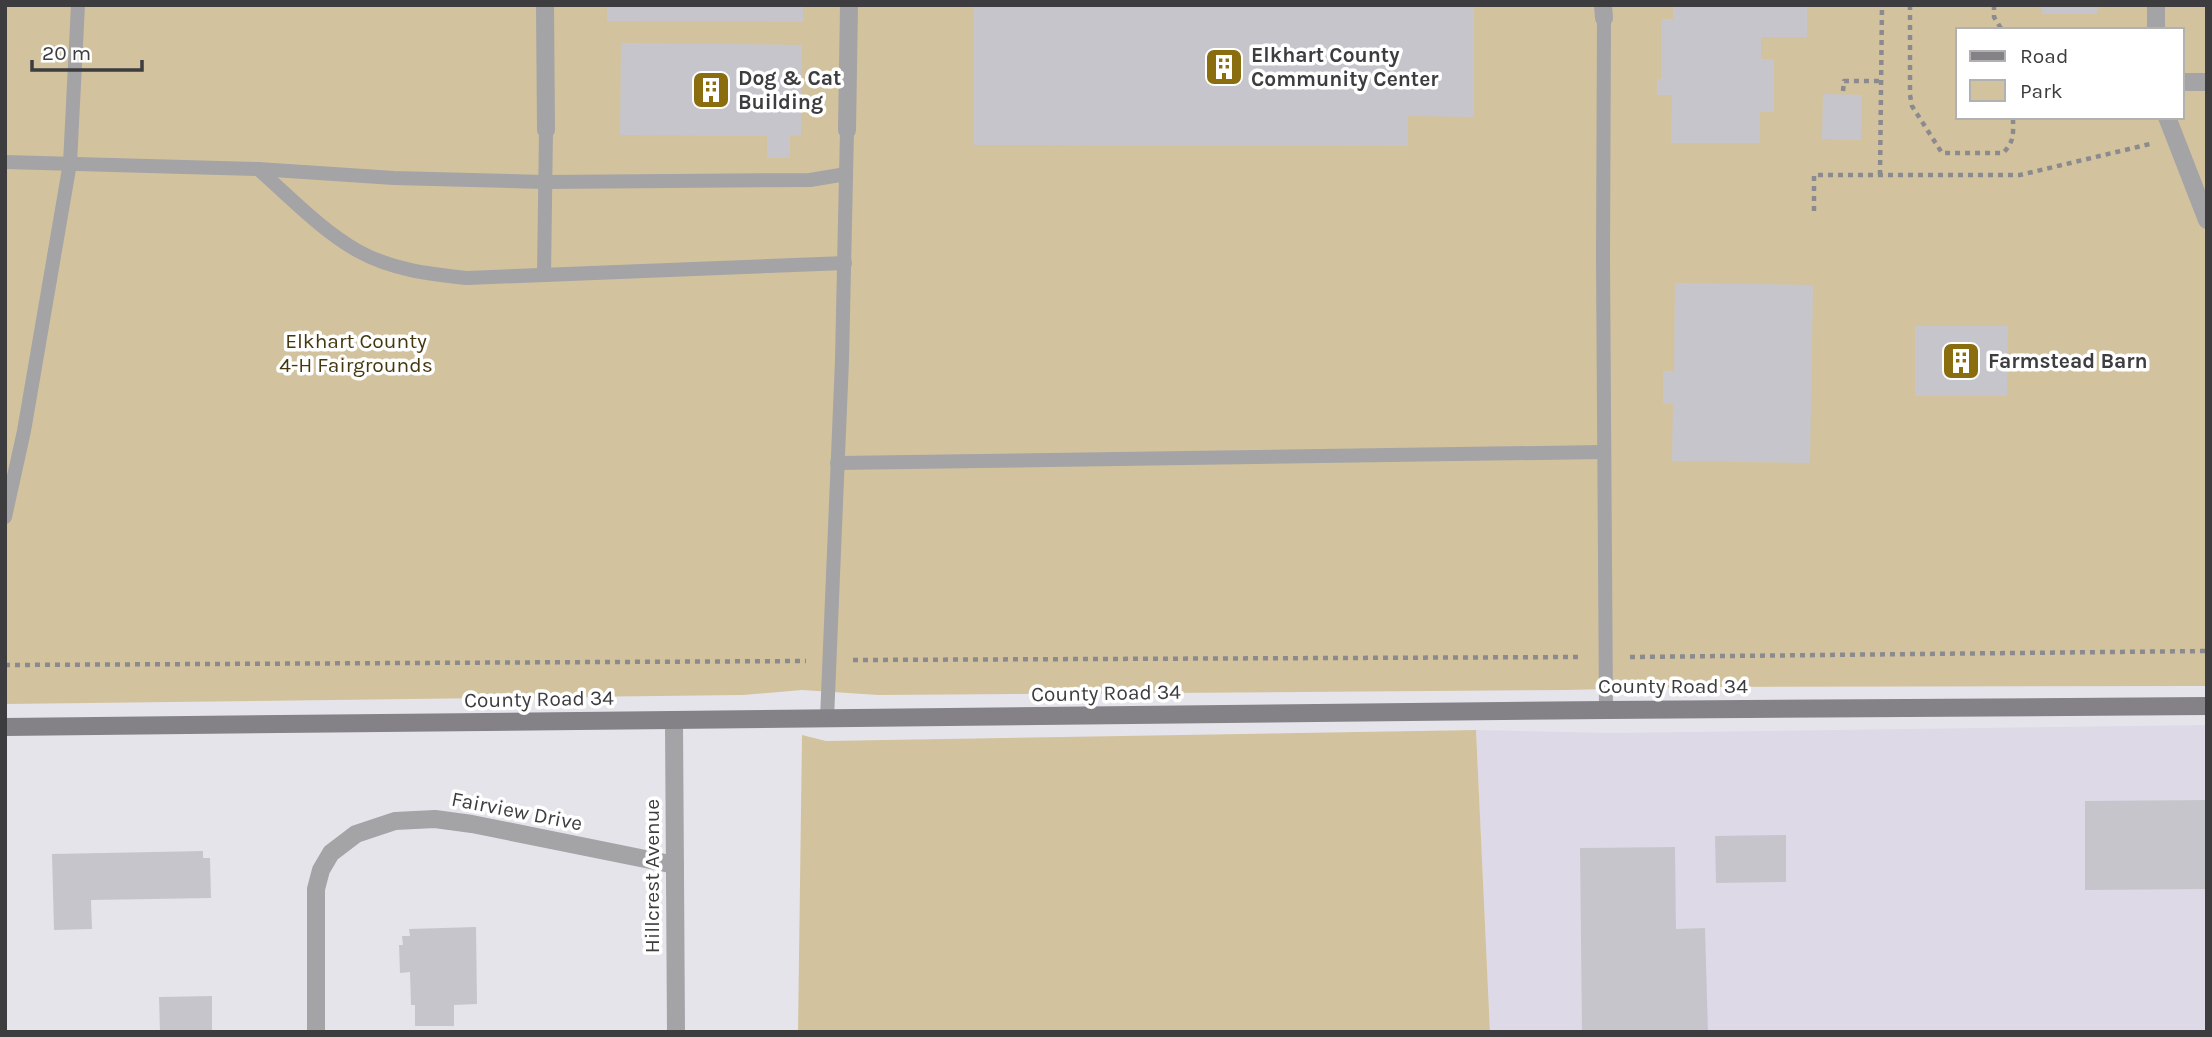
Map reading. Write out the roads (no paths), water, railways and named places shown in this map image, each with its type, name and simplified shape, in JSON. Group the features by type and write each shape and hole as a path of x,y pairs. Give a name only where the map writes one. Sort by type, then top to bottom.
{"street":[{"path":"545,5 546,130"},
{"path":"847,130 849,5"},
{"path":"2156,5 2156,28"},
{"path":"2184,82 2207,82"},
{"path":"2168,119 2207,220"},
{"name":"County Road 34","path":"5,727 1606,709 2207,706"},
{"name":"Hillcrest Avenue","path":"674,721 677,1032"},
{"name":"Fairview Drive","path":"316,1032 316,889 321,870 331,853 356,834 395,821 435,819 675,865"}],"lane":[{"path":"5,517 24,431 70,163 78,5"},
{"path":"1604,11 1606,709"},
{"path":"544,275 546,130"},
{"path":"827,719 845,262 847,130"},
{"path":"5,162 258,169 394,178 544,182 810,180 846,174"},
{"path":"258,169 333,234 359,251 388,264 424,274 467,278 845,262"},
{"path":"836,463 1604,452"}],"place":[{"name":"Elkhart County Community Center","path":"1224,67"},
{"name":"Dog & Cat Building","path":"711,90"},
{"name":"Farmstead Barn","path":"1961,361"}],"park label":[{"name":"Elkhart County 4-H Fairgrounds","path":"356,353"}]}
